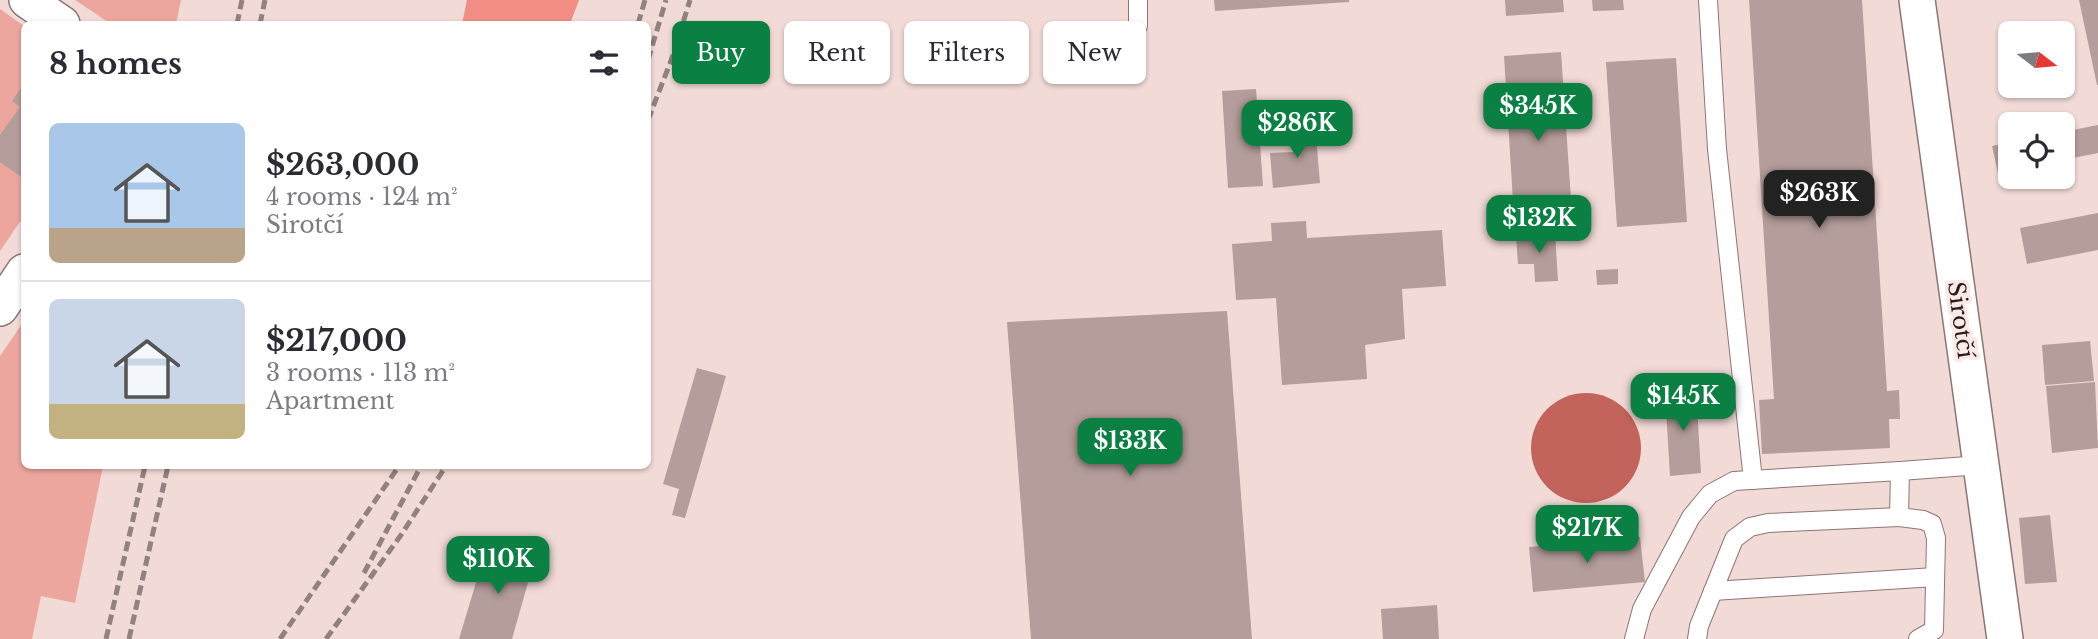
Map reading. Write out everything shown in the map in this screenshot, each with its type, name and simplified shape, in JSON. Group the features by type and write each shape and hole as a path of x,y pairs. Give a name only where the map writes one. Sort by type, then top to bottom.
{"street":[{"path":"27,0 58,21"},
{"name":"Sirotčí","path":"1917,0 2005,639"},
{"path":"0,308 21,276"}],"lane":[{"path":"1138,0 1138,21"},
{"path":"1708,0 1717,149 1753,480"},
{"path":"1634,639 1642,610 1691,517 1710,494 1734,481 1981,465"},
{"path":"1899,517 1900,471"},
{"path":"1697,639 1699,626 1734,539 1750,527 1768,523 1899,517 1932,524 1936,538 1934,630 1919,639"},
{"path":"1713,591 1935,577"}],"shaded area":[{"path":"75,0 181,0 177,21 106,21"},
{"path":"467,0 579,0 571,21 463,21"},
{"path":"0,9 21,24 21,220 0,251"},
{"path":"21,325 21,469 102,469 75,603 41,596 32,639 0,639 0,356"},
{"path":"1586,393 1607,397 1625,409 1637,427 1641,448 1637,469 1625,487 1607,499 1586,503 1565,499 1547,487 1535,469 1531,448 1535,427 1547,409 1565,397"}],"building":[{"path":"1214,0 1349,0 1349,2 1215,11"},
{"path":"1505,0 1563,0 1564,12 1506,16"},
{"path":"1592,0 1623,0 1624,10 1593,11"},
{"path":"1749,0 1862,0 1887,391 1899,390 1900,419 1889,419 1890,448 1762,454 1759,400 1774,399"},
{"path":"2079,0 2098,0 2098,85 2097,85"},
{"path":"1561,52 1573,229 1515,233 1504,56"},
{"path":"1676,58 1687,222 1617,227 1606,62"},
{"path":"21,88 21,177 0,162 0,135 20,107 12,101"},
{"path":"1256,89 1263,186 1228,188 1222,91"},
{"path":"1315,125 1320,183 1273,188 1270,153 1293,152 1291,127"},
{"path":"2098,125 2098,153 2075,158 2075,130"},
{"path":"1998,145 1998,173 1992,146"},
{"path":"2098,213 2098,250 2027,264 2020,228"},
{"path":"1306,221 1307,238 1442,230 1446,286 1402,289 1405,339 1365,345 1367,379 1282,385 1276,298 1236,300 1232,244 1272,241 1271,223"},
{"path":"1555,233 1558,281 1535,282 1534,264 1518,264 1516,235"},
{"path":"1618,269 1618,284 1597,285 1596,270"},
{"path":"1227,311 1252,639 1031,639 1007,322"},
{"path":"2090,341 2094,381 2045,385 2042,345"},
{"path":"697,368 726,376 685,518 672,515 679,489 663,484"},
{"path":"2095,382 2098,448 2052,453 2046,386"},
{"path":"1696,390 1701,473 1670,476 1665,392"},
{"path":"2050,515 2057,582 2025,584 2019,518"},
{"path":"1640,537 1645,582 1533,592 1529,547"},
{"path":"487,546 535,558 512,639 459,639"},
{"path":"1437,605 1439,639 1383,639 1381,609"}],"railway":[{"path":"238,21 242,0"},
{"path":"261,21 265,0"},
{"path":"639,21 645,0"},
{"path":"651,50 666,0"},
{"path":"651,112 690,0"},
{"path":"106,639 144,469"},
{"path":"129,639 167,469"},
{"path":"280,639 397,469"},
{"path":"364,573 419,469"},
{"path":"326,639 401,535 444,469"}]}
